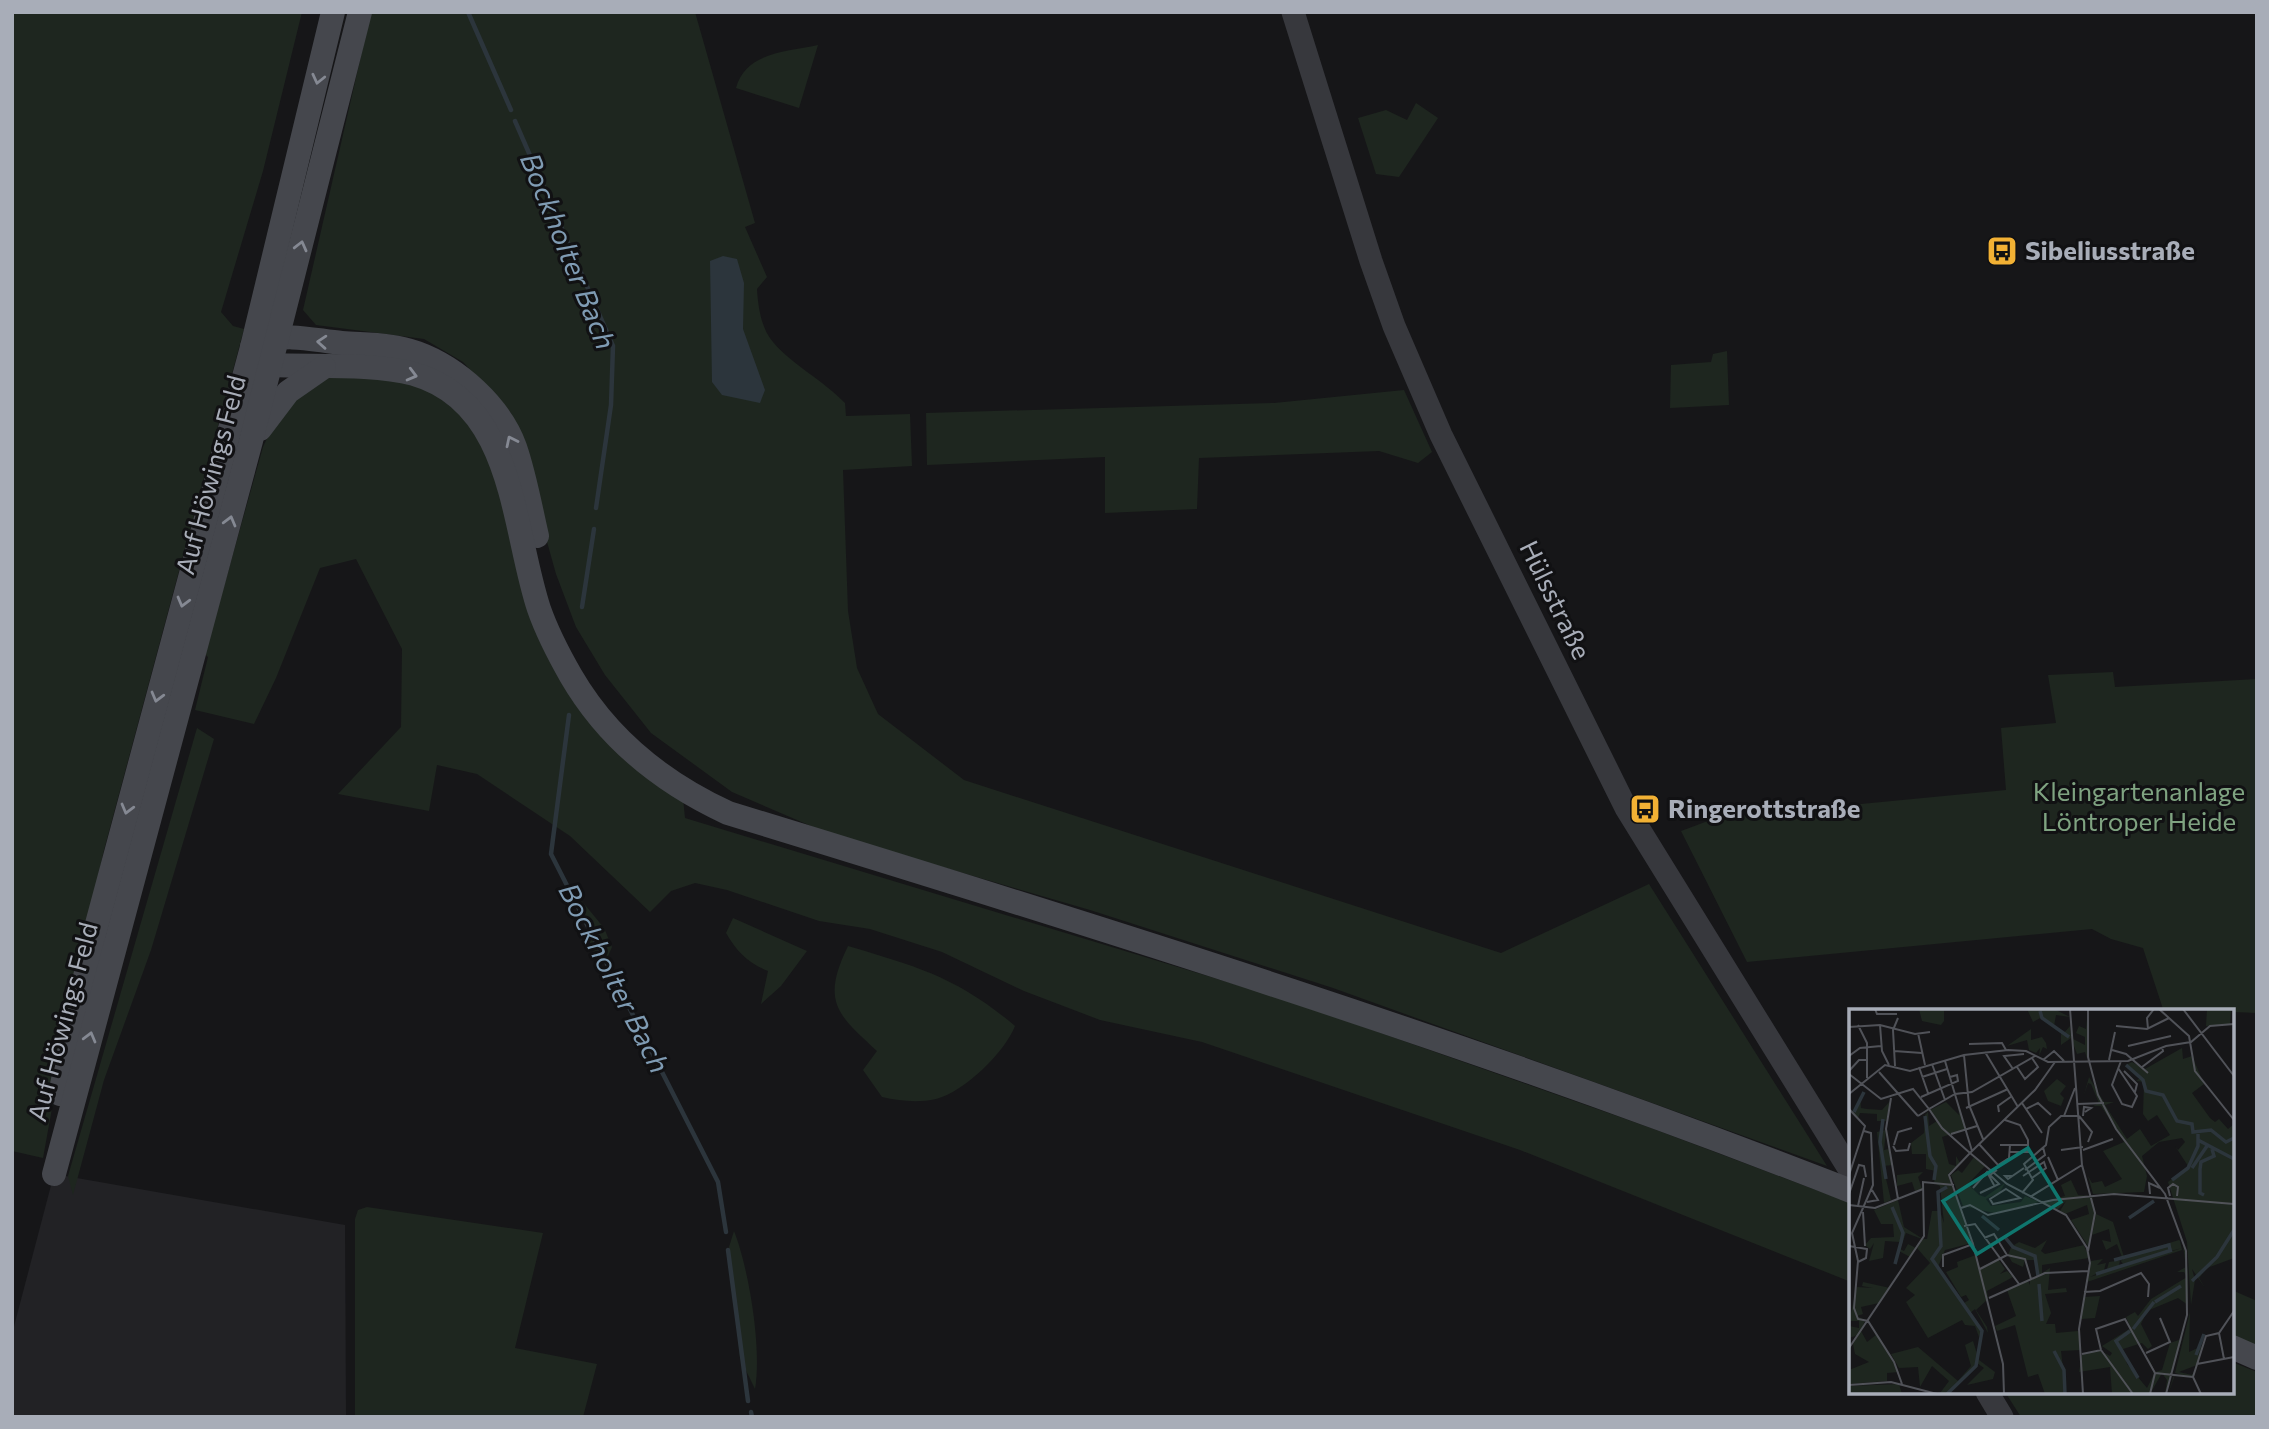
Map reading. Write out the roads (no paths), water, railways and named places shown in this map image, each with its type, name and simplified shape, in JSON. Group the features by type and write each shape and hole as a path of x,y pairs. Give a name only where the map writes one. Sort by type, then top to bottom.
{"main road":[{"name":"Auf Höwings Feld","path":"156,746 54,1174 59,1101 75,1013 181,655 333,12"},
{"name":"Auf Höwings Feld","path":"181,655 251,441 360,12"},
{"path":"791,833 733,804 673,765 629,727 596,687 556,609 529,492 514,444 487,402 475,390 440,364 416,352 385,346 307,341 278,335 252,347 271,365 414,374 462,402 487,434 504,470 539,610 572,678 629,750 668,780 728,813 791,833 1279,984 1495,1058 1849,1190"},
{"path":"251,441 288,392 324,367"},
{"path":"2234,1348 2257,1358"}],"street":[{"name":"Hülsstraße","path":"1293,12 1371,261 1394,326 1441,435 1626,808 1849,1169"},
{"path":"1988,1394 2003,1417"}],"waterway":[{"name":"Bockholter Bach","path":"468,12 511,110"},
{"name":"Bockholter Bach","path":"515,121 613,346 611,405 596,508"},
{"name":"Bockholter Bach","path":"582,607 594,529"},
{"name":"Bockholter Bach","path":"569,715 551,854 718,1182 726,1232"},
{"name":"Bockholter Bach","path":"728,1250 748,1401"},
{"name":"Bockholter Bach","path":"751,1412 752,1417"}],"place":[{"name":"Sibeliusstraße","path":"2002,251"},
{"name":"Ringerottstraße","path":"1645,809"}],"park label":[{"name":"Kleingartenanlage Löntroper Heide","path":"2139,807"}]}
